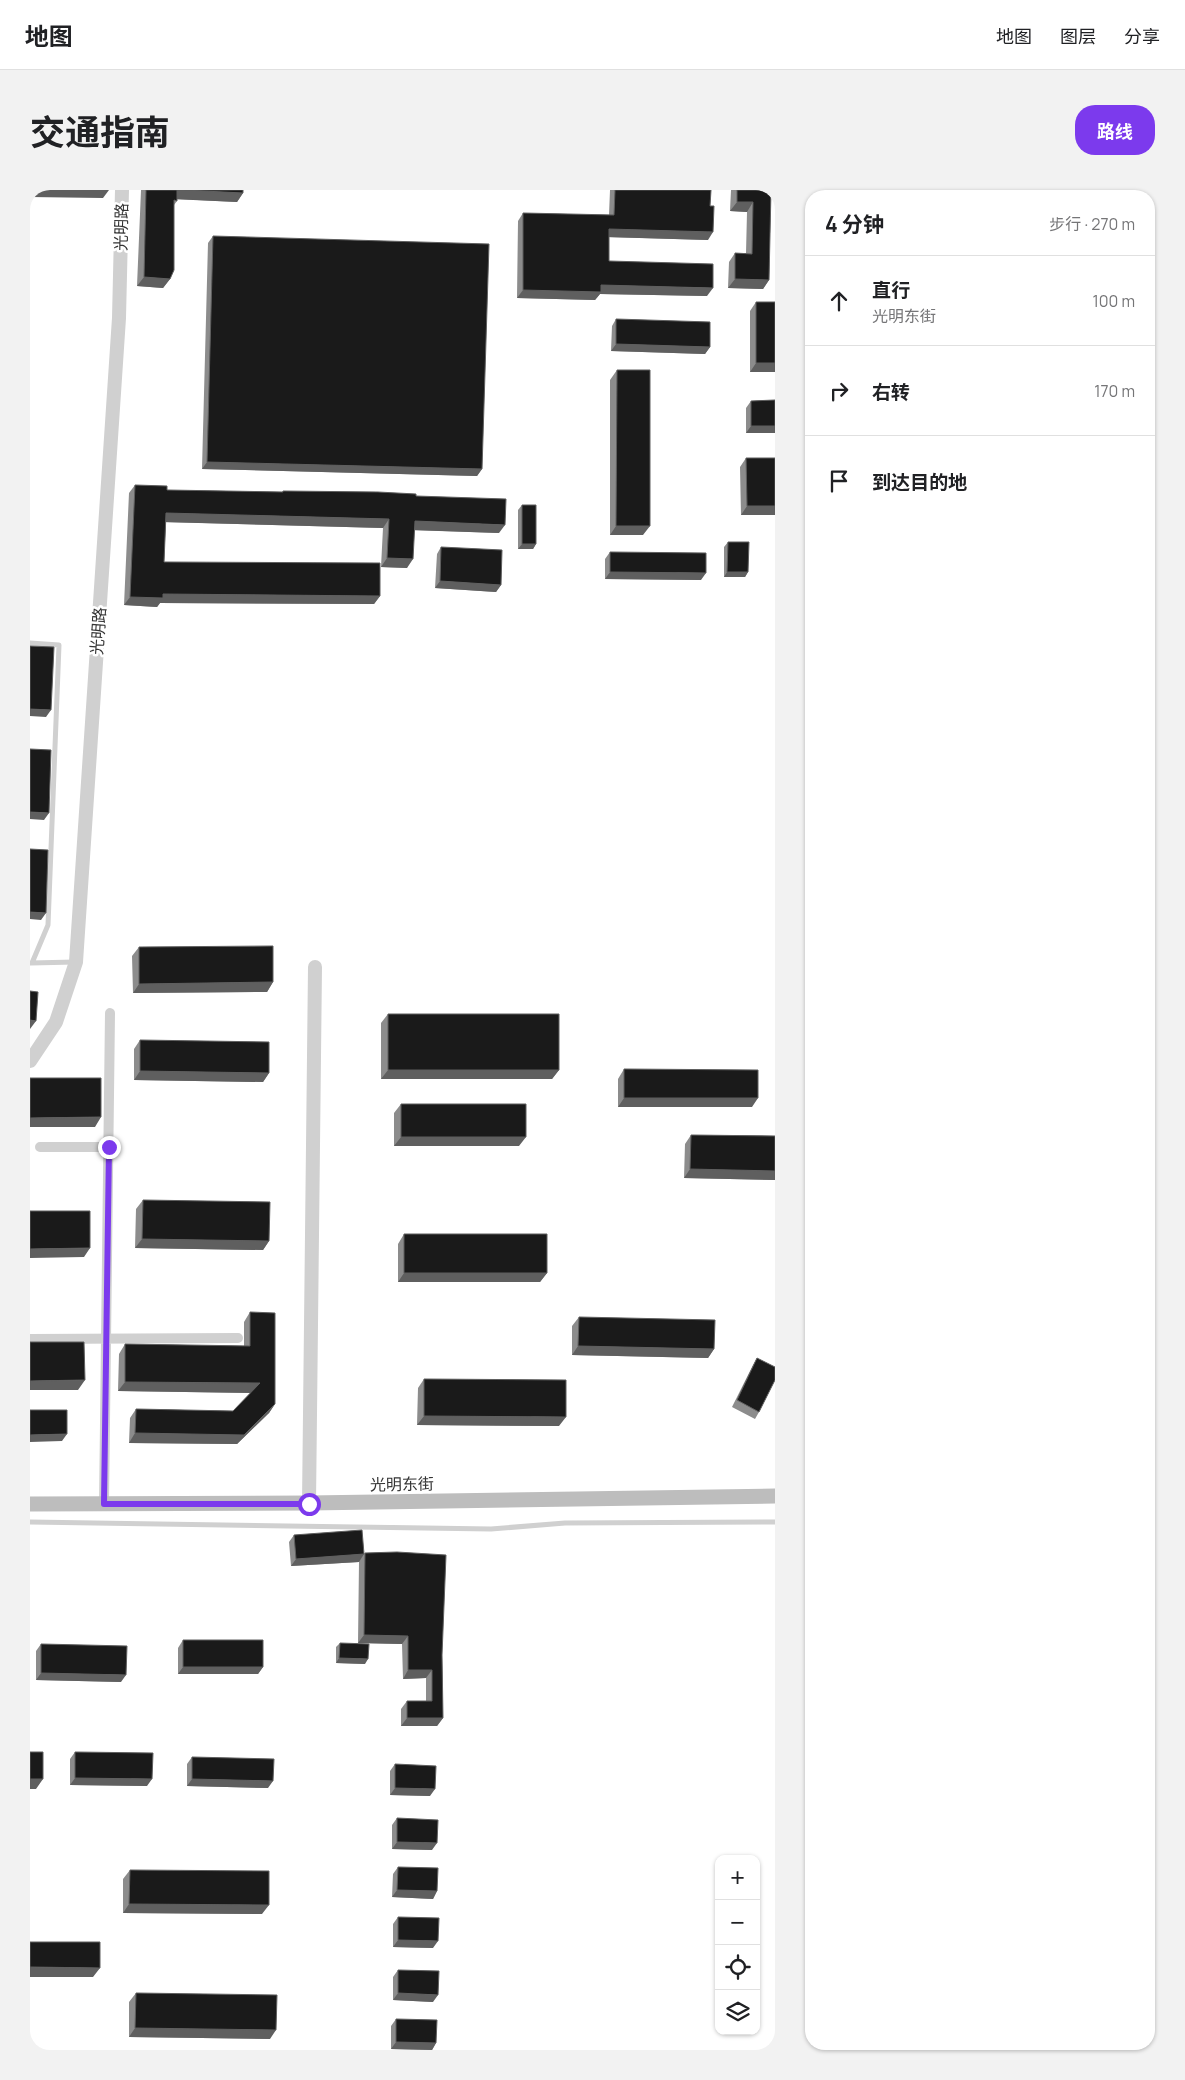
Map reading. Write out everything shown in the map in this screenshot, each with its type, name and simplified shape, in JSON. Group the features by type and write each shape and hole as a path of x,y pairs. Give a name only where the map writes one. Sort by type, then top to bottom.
{"main road":[{"name":"光明东街","path":"30,1504 309,1504 775,1496"}],"street":[{"name":"光明路","path":"30,1061 56,1022 76,962 119,318 122,190"},
{"path":"309,1504 315,967"},
{"path":"104,1504 110,1013"},
{"path":"40,1147 109,1147"},
{"path":"30,1339 238,1338"}],"lane":[{"path":"30,643 59,644 48,925 31,963 76,962"},
{"path":"30,1522 491,1529 565,1523 775,1522"}],"building":[{"path":"146,190 177,190 177,201 174,200 174,270 170,279 144,277"},
{"path":"184,190 243,190 243,193"},
{"path":"615,190 711,190 710,206 714,206 713,232 609,229 609,261 713,264 713,288 601,285 601,292 523,290 523,213 614,215"},
{"path":"737,190 771,190 769,280 735,279 735,253 752,254 753,202 737,202"},
{"path":"213,236 489,244 482,469 207,462"},
{"path":"756,302 775,302 775,363 756,363"},
{"path":"616,319 710,322 710,347 616,344"},
{"path":"617,370 650,370 650,526 616,526"},
{"path":"775,400 775,426 751,426 751,401"},
{"path":"746,458 775,458 775,506 747,506"},
{"path":"135,485 167,486 167,490 378,492 416,494 416,496 506,499 505,525 415,521 413,559 387,558 389,519 166,513 164,562 380,563 380,596 163,594 163,598 130,597"},
{"path":"522,505 536,505 536,544 522,544"},
{"path":"728,542 749,542 748,572 727,572"},
{"path":"441,547 502,550 501,585 440,581"},
{"path":"610,552 706,553 706,573 610,572"},
{"path":"30,646 54,647 51,710 30,709"},
{"path":"30,749 51,750 49,813 30,812"},
{"path":"30,849 48,850 46,913 30,912"},
{"path":"273,946 273,982 139,984 139,947"},
{"path":"30,991 38,992 36,1021 30,1020"},
{"path":"388,1014 559,1014 559,1070 388,1070"},
{"path":"140,1040 269,1042 269,1073 140,1071"},
{"path":"624,1069 758,1070 758,1098 624,1098"},
{"path":"30,1078 101,1078 101,1117 30,1118"},
{"path":"401,1104 526,1104 526,1137 401,1137"},
{"path":"691,1135 775,1136 775,1171 690,1169"},
{"path":"143,1200 270,1202 269,1241 142,1239"},
{"path":"30,1211 90,1211 90,1248 30,1249"},
{"path":"404,1234 547,1234 547,1273 404,1273"},
{"path":"250,1312 275,1313 275,1404 244,1435 135,1433 136,1409 233,1411 260,1383 125,1382 125,1344 250,1346"},
{"path":"579,1317 715,1320 714,1349 578,1346"},
{"path":"30,1342 84,1342 85,1380 30,1381"},
{"path":"757,1358 775,1367 775,1380 759,1412 737,1400"},
{"path":"424,1379 566,1380 566,1417 424,1416"},
{"path":"30,1410 67,1410 67,1434 30,1435"},
{"path":"362,1530 364,1554 296,1559 294,1535"},
{"path":"397,1552 446,1555 442,1655 443,1718 407,1718 407,1701 432,1701 432,1670 408,1670 408,1636 364,1635 365,1553"},
{"path":"183,1640 263,1640 263,1667 183,1667"},
{"path":"340,1643 369,1644 368,1659 339,1658"},
{"path":"41,1644 127,1646 126,1675 41,1673"},
{"path":"30,1752 43,1752 43,1779 30,1779"},
{"path":"75,1752 153,1753 152,1779 75,1778"},
{"path":"192,1757 274,1759 273,1781 192,1779"},
{"path":"395,1764 436,1766 435,1789 395,1788"},
{"path":"397,1818 438,1820 437,1843 397,1842"},
{"path":"398,1867 438,1868 437,1891 397,1890"},
{"path":"130,1870 269,1871 269,1905 129,1904"},
{"path":"398,1917 439,1918 438,1941 398,1940"},
{"path":"30,1942 100,1942 100,1968 30,1967"},
{"path":"398,1970 439,1971 438,1995 398,1993"},
{"path":"136,1993 277,1995 276,2030 135,2028"},
{"path":"396,2019 437,2020 436,2043 396,2042"}],"route":[{"path":"109,1147 104,1504 309,1504"}]}
